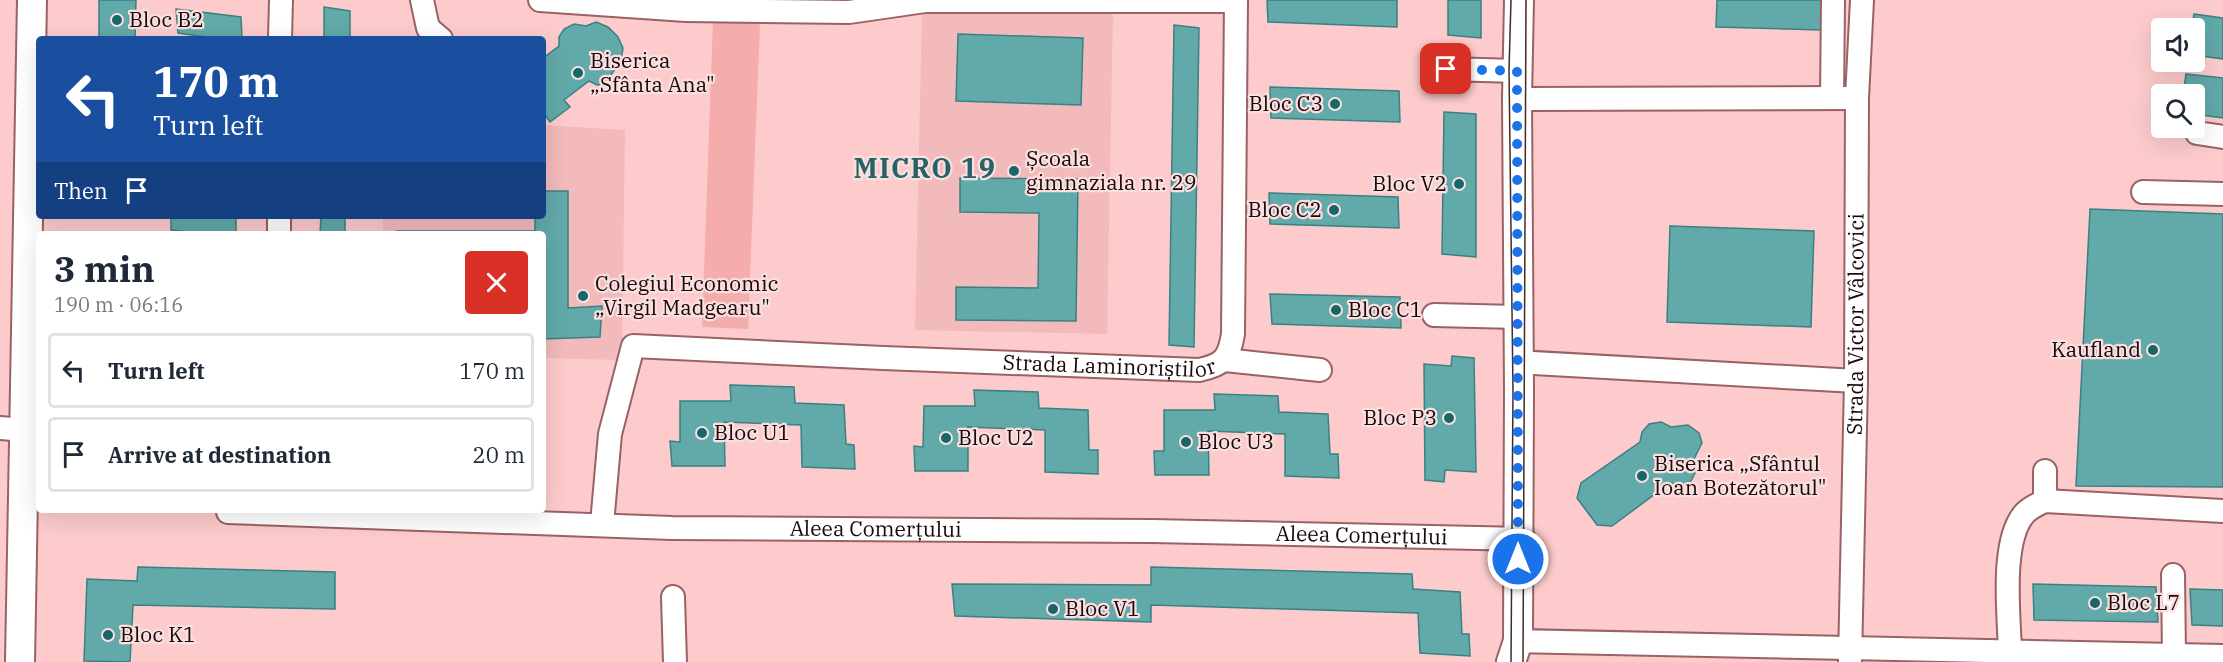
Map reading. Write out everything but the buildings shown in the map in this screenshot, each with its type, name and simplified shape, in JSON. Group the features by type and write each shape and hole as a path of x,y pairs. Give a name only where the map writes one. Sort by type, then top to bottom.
{"main road":[{"path":"20,662 22,440 32,0"},
{"path":"1518,655 1521,539 1517,317 1519,0"}],"street":[{"path":"280,0 280,36"},
{"path":"422,0 428,28 437,36"},
{"path":"540,0 611,2 686,10 793,12 849,12 884,9 925,0 1236,1"},
{"path":"1832,98 1833,0"},
{"name":"Strada Victor Vâlcovici","path":"1850,655 1856,381 1857,98 1862,0"},
{"name":"Strada Laminoriștilor","path":"602,524 610,434 633,346 1198,370 1212,367 1225,360 1231,349 1233,334 1236,1"},
{"path":"1446,69 1517,85 1857,98"},
{"path":"2205,135 2223,137"},
{"path":"2143,192 2223,194"},
{"path":"1434,315 1517,317"},
{"path":"1225,360 1320,370"},
{"path":"1518,362 1856,381"},
{"path":"2045,471 2045,501"},
{"path":"2010,651 2009,553 2016,527 2025,514 2045,501 2223,511"},
{"name":"Aleea Comerțului","path":"252,513 672,528 1164,531 1521,539"},
{"path":"2168,657 2173,574"},
{"path":"673,597 675,662"},
{"path":"1518,655 1681,653 1850,655 2010,651 2222,658"}],"shaded area":[{"name":"Școala gimnaziala nr. 29","path":"922,9 1113,13 1107,334 915,330"},
{"path":"713,21 760,23 748,329 702,327"},
{"name":"Colegiul Economic „Virgil Madgearu\"","path":"546,125 625,130 622,360 546,358 546,231 383,231 383,219 546,219"}],"tram line":[{"path":"1511,0 1509,70 1513,391 1511,662"},
{"path":"1523,662 1526,0"}],"place":[{"name":"Bloc B2","path":"117,20"},
{"name":"Biserica „Sfânta Ana\"","path":"578,73"},
{"name":"Bloc C3","path":"1335,104"},
{"name":"Școala gimnaziala nr. 29","path":"1014,171"},
{"name":"Bloc V2","path":"1459,184"},
{"name":"Bloc C2","path":"1334,210"},
{"name":"Colegiul Economic „Virgil Madgearu\"","path":"583,296"},
{"name":"Bloc C1","path":"1336,310"},
{"name":"Kaufland","path":"2153,350"},
{"name":"Bloc P3","path":"1449,418"},
{"name":"Bloc U1","path":"702,433"},
{"name":"Bloc U2","path":"946,438"},
{"name":"Bloc U3","path":"1186,442"},
{"name":"Biserica „Sfântul Ioan Botezătorul\"","path":"1642,476"},
{"name":"Bloc L7","path":"2095,603"},
{"name":"Bloc V1","path":"1053,609"},
{"name":"Bloc K1","path":"108,635"}],"district":[{"name":"MICRO 19","path":"925,169"}],"route":[{"path":"1446,69 1517,71 1518,559"}]}
